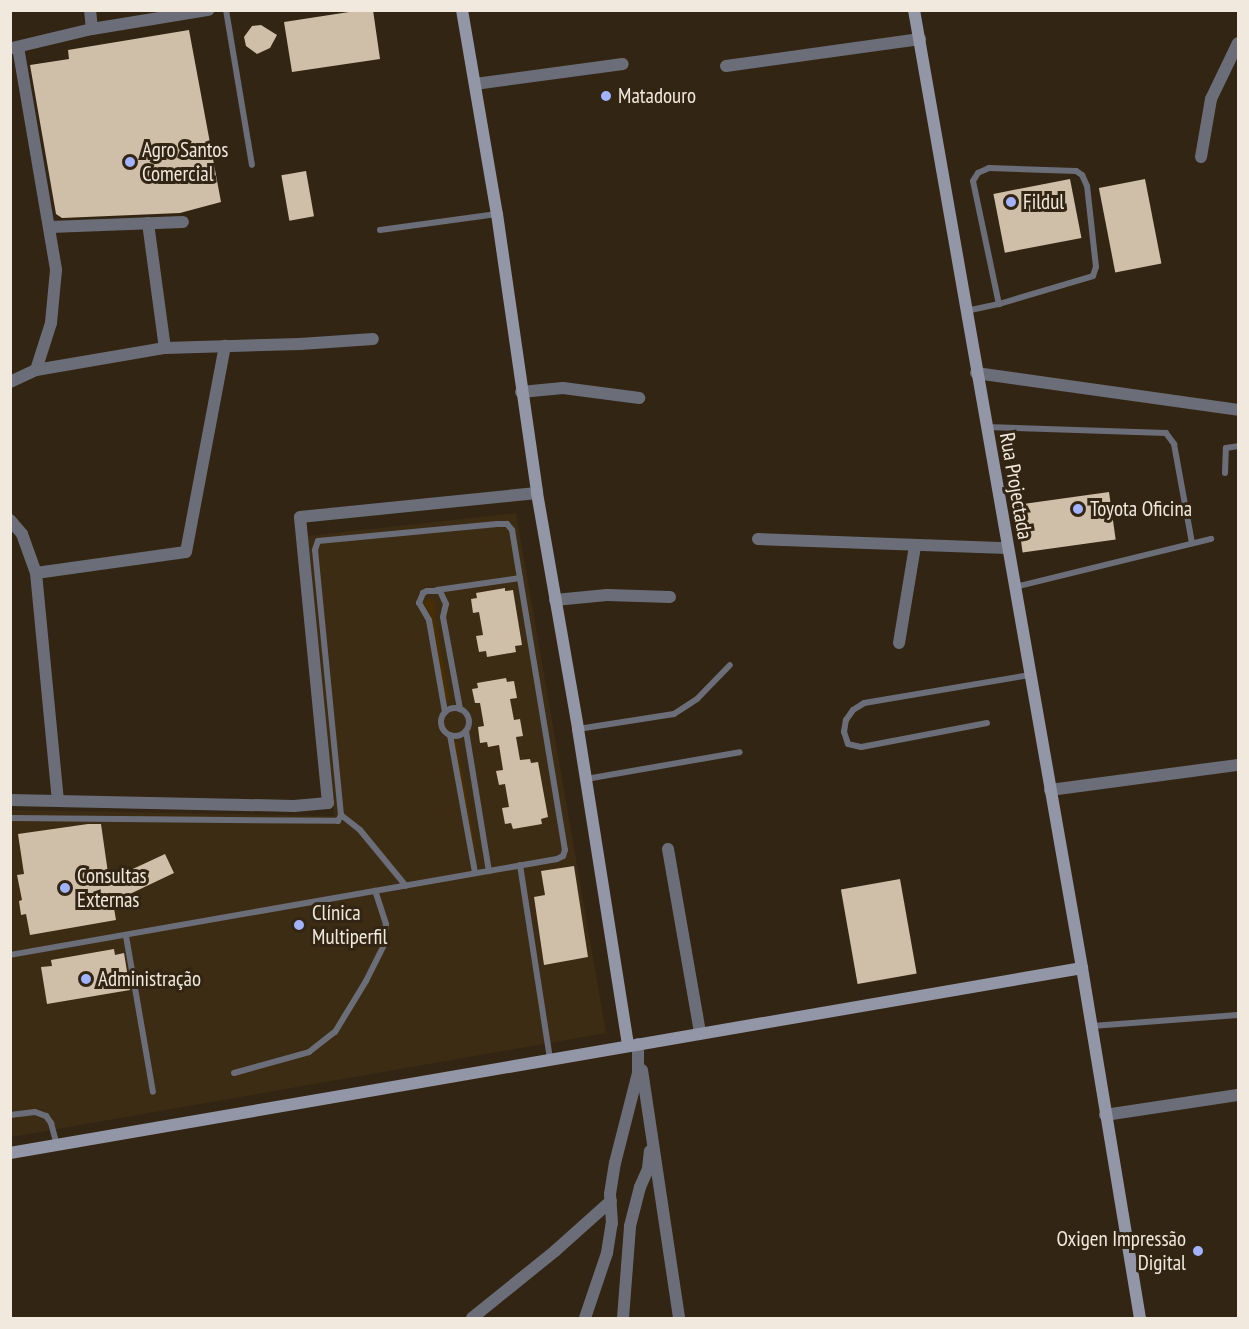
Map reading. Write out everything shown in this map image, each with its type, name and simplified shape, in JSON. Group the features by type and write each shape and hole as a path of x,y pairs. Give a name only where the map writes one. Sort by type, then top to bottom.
{"street":[{"path":"90,10 92,30"},
{"path":"36,370 51,323 56,270 50,227 14,47 92,30 208,10"},
{"path":"462,10 497,214 537,493 638,1073 615,1163 611,1201 612,1223 607,1253 585,1318"},
{"name":"Rua Projectada","path":"914,10 1082,968 1140,1318"},
{"path":"726,66 920,39"},
{"path":"1201,157 1211,99 1239,43"},
{"path":"475,84 623,64"},
{"path":"50,227 183,222"},
{"path":"148,223 165,348"},
{"path":"10,382 36,370 165,348 373,339"},
{"path":"36,573 186,552 225,346"},
{"path":"976,373 1239,410"},
{"path":"521,392 563,388 639,398"},
{"path":"10,801 294,806 328,803 300,517 537,493"},
{"path":"10,520 22,534 36,573 58,801"},
{"path":"758,539 1007,548"},
{"path":"899,643 915,546"},
{"path":"555,600 607,595 670,597"},
{"path":"1050,790 1239,765"},
{"path":"668,849 700,1034"},
{"path":"10,1153 1082,968"},
{"path":"633,1045 651,1129 679,1318"},
{"path":"1105,1115 1239,1095"},
{"path":"623,1318 630,1226 640,1187 648,1168 651,1129"},
{"path":"472,1318 555,1251 611,1201"}],"lane":[{"path":"225,10 252,165"},
{"path":"965,311 999,304 1092,276 1096,267 1087,186 1082,175 1076,171 989,168 978,173 973,181 999,304"},
{"path":"380,230 497,214"},
{"path":"986,427 1166,434 1174,444 1192,543"},
{"path":"1225,473 1226,448 1239,446"},
{"path":"10,818 331,823 338,821 341,815 315,550 318,542 507,524 512,530 565,850 563,856 557,859 10,956"},
{"path":"1014,588 1211,539"},
{"path":"466,731 459,736 450,735 441,727 441,720 445,712 429,620 419,603 423,593 434,590 520,578"},
{"path":"434,590 440,591 446,604 443,617 460,709 469,720 466,731 489,871"},
{"path":"578,729 674,714 697,699 730,665"},
{"path":"987,723 861,747 848,744 844,732 846,720 853,710 864,703 1030,675"},
{"path":"445,712 453,708 460,709"},
{"path":"450,735 475,873"},
{"path":"586,779 740,752"},
{"path":"341,815 360,830 406,886"},
{"path":"520,865 550,1059"},
{"path":"234,1073 309,1052 335,1032 366,981 384,945 386,924 375,891"},
{"path":"126,936 153,1092"},
{"path":"1091,1026 1239,1015"},
{"path":"10,1115 35,1112 46,1116 51,1124 57,1145"}],"shaded area":[{"name":"Clínica Multiperfil","path":"516,513 606,1033 11,1137 11,810 334,816 306,536"},
{"path":"429,598 435,603 434,613 450,700 446,701 430,613 424,603"},
{"path":"457,742 476,848 473,849 454,743"}],"building":[{"path":"373,10 380,59 292,72 284,22"},
{"path":"261,25 277,35 270,48 257,54 246,46 244,37 252,26"},
{"name":"Agro Santos Comercial","path":"189,30 221,202 180,213 62,218 56,214 30,65 69,59 68,50"},
{"path":"306,171 314,216 289,221 281,175"},
{"path":"1070,179 1081,238 1005,253 993,194"},
{"path":"1145,179 1161,263 1115,272 1099,188"},
{"path":"1109,492 1116,540 1023,553 1016,505"},
{"path":"505,588 505,591 513,590 522,645 515,646 516,652 487,657 486,651 479,652 476,636 483,635 479,612 473,613 471,599 477,598 476,593"},
{"path":"506,678 507,682 514,681 517,698 510,699 514,720 520,719 523,736 516,737 520,760 530,759 531,763 538,762 548,817 541,819 542,824 513,829 511,823 505,824 502,808 509,807 505,784 499,785 496,771 503,770 499,745 488,747 487,742 480,743 478,727 484,726 480,703 475,703 472,689 478,688 477,683"},
{"path":"101,824 109,880 165,854 174,873 113,902 116,920 30,935 26,914 21,915 19,901 22,900 17,875 24,874 18,834"},
{"path":"574,866 588,957 544,965 534,897 545,895 541,871"},
{"path":"900,879 917,974 858,984 841,889"},
{"name":"Administração","path":"114,949 115,955 124,953 130,990 47,1004 41,967 52,966 51,960"}],"place":[{"name":"Matadouro","path":"606,96"},
{"name":"Agro Santos Comercial","path":"130,162"},
{"name":"Fildul","path":"1011,202"},
{"name":"Toyota Oficina","path":"1078,509"},
{"name":"Consultas Externas","path":"65,888"},
{"name":"Clínica Multiperfil","path":"299,925"},
{"name":"Administração","path":"86,979"},
{"name":"Oxigen Impressão Digital","path":"1198,1251"}]}
